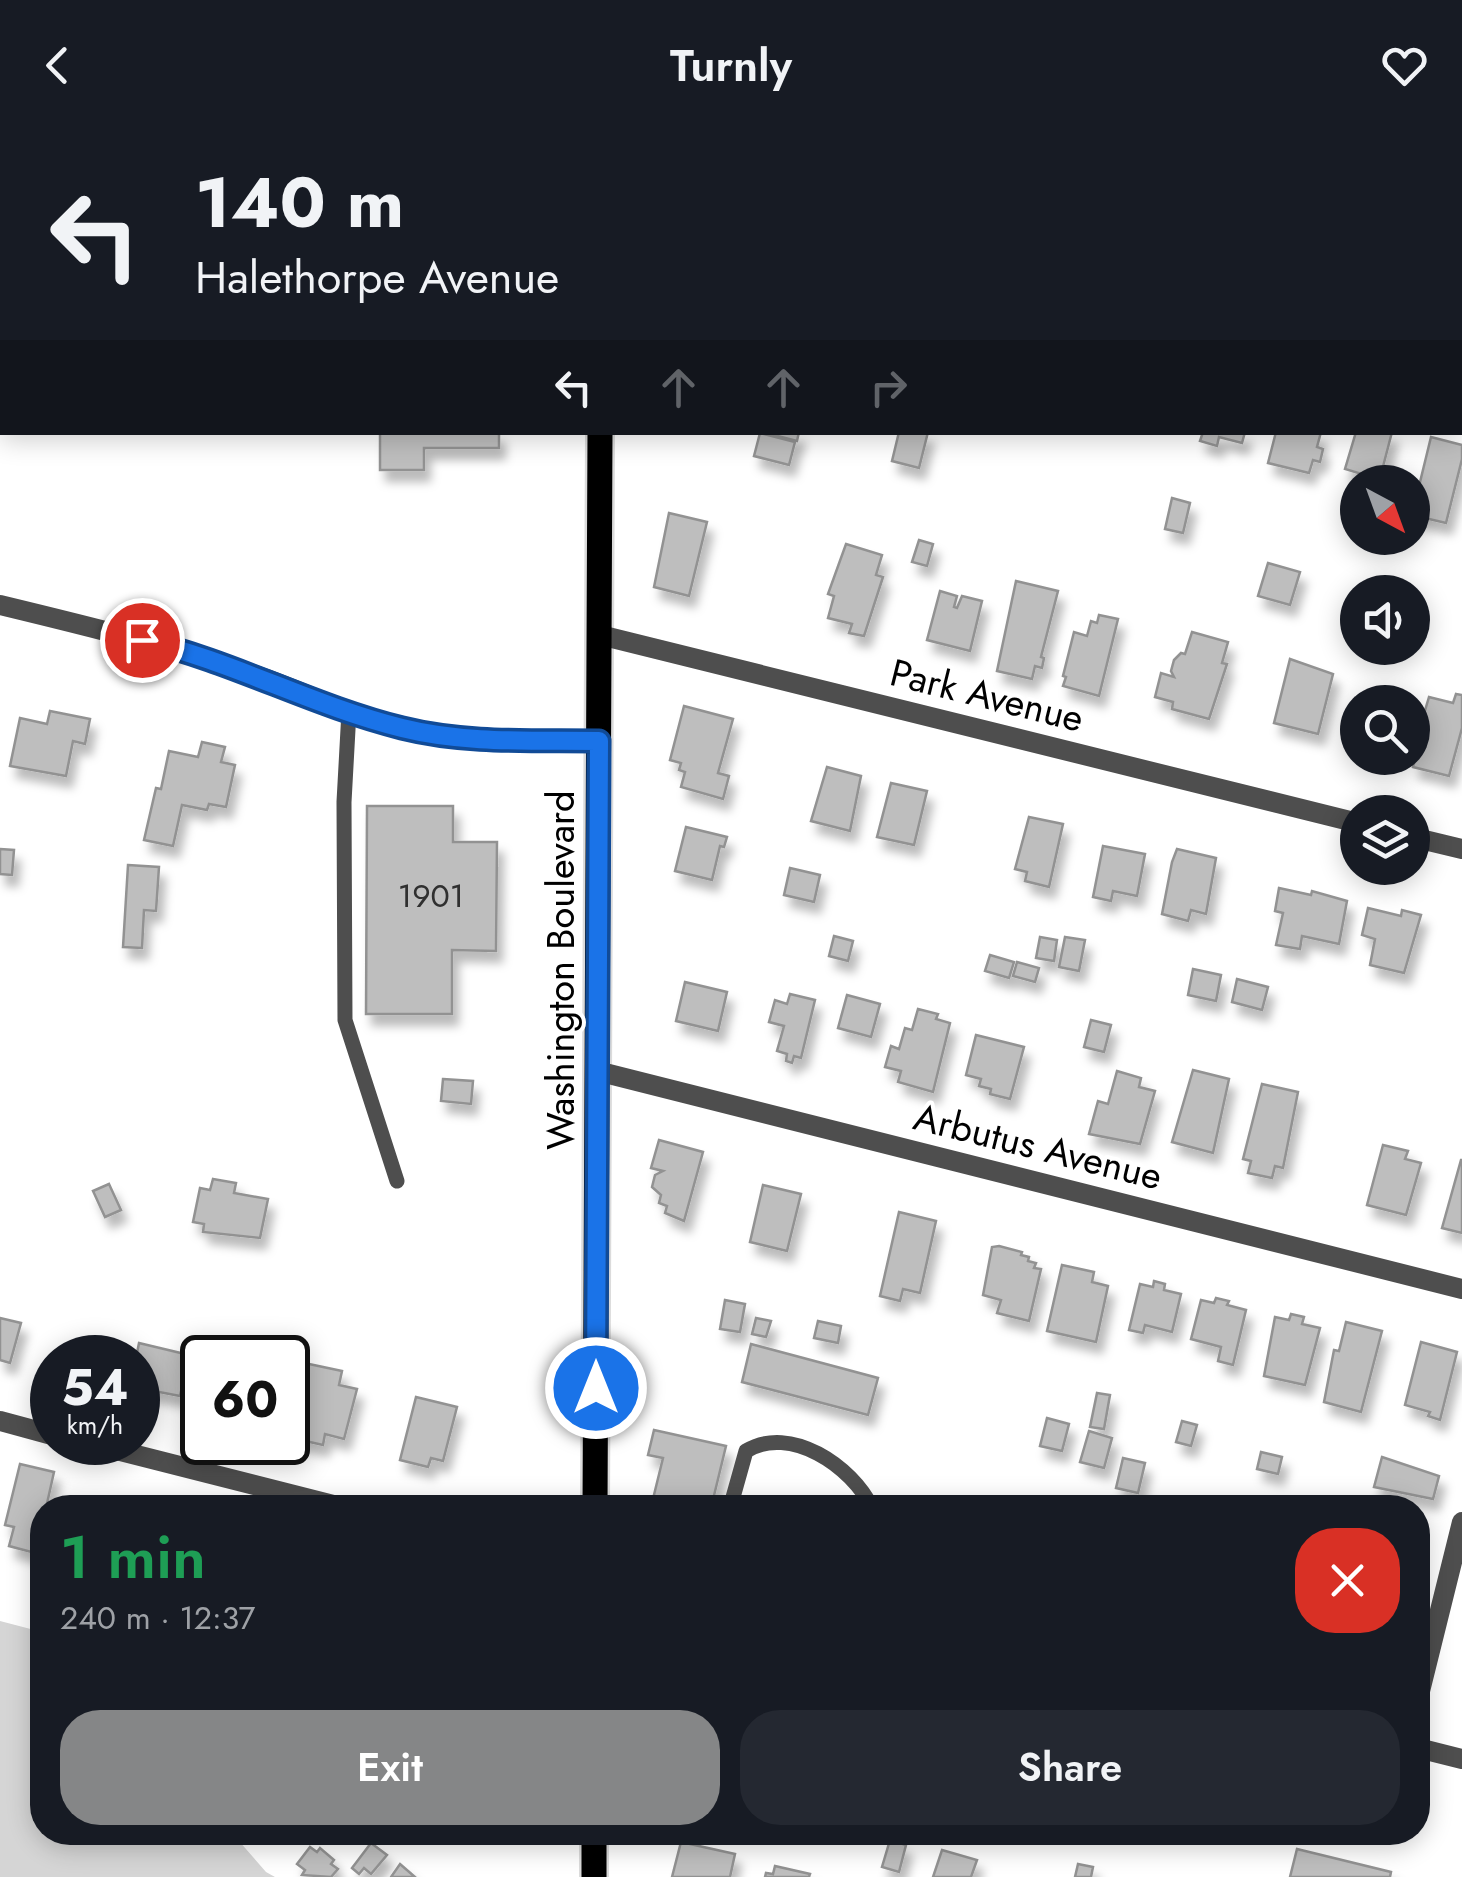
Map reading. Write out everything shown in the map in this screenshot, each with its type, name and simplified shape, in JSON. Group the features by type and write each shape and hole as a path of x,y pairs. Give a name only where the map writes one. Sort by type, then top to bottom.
{"main road":[{"name":"Washington Boulevard","path":"595,1495 600,435"},
{"path":"594,1845 594,1877"}],"street":[{"path":"0,605 166,646 405,729 446,736 599,741"},
{"name":"Park Avenue","path":"600,635 1340,819"},
{"path":"1430,841 1462,849"},
{"name":"Arbutus Avenue","path":"597,1071 1462,1289"},
{"path":"0,1422 30,1429"},
{"path":"160,1461 293,1495"},
{"path":"1430,1650 1462,1522"},
{"path":"1430,1751 1462,1760"}],"lane":[{"path":"348,712 344,802 345,1020 397,1181"},
{"path":"734,1495 746,1451 761,1441 793,1444 838,1464 866,1495"}],"shaded area":[{"path":"0,1621 30,1629 30,1845 242,1845 275,1877 0,1877"}],"building":[{"path":"380,435 499,435 499,448 424,448 424,470 380,470"},
{"path":"759,435 795,442 789,465 754,456"},
{"path":"774,435 798,435 797,441"},
{"path":"898,435 927,435 919,468 892,461"},
{"path":"1202,435 1244,435 1242,443 1219,437 1217,446 1200,441"},
{"path":"1275,435 1320,435 1317,447 1323,449 1320,462 1313,460 1309,473 1268,463"},
{"path":"1355,435 1391,435 1383,465 1346,465"},
{"path":"1431,437 1462,445 1446,523 1430,519 1430,465 1424,465"},
{"path":"1172,498 1190,503 1183,533 1165,529"},
{"path":"669,513 707,522 689,596 654,587"},
{"path":"919,540 933,544 927,566 912,562"},
{"path":"846,544 882,555 876,575 883,577 864,636 849,633 852,624 828,618 834,596 828,594"},
{"path":"1268,563 1300,572 1290,605 1258,596"},
{"path":"1016,581 1058,591 1041,657 1042,668 1035,666 1032,679 997,671"},
{"path":"940,591 957,596 957,608 962,596 982,601 970,651 927,640"},
{"path":"1099,615 1118,619 1099,696 1063,686 1063,676 1074,632 1087,636 1091,621 1097,623"},
{"path":"1192,632 1228,642 1222,663 1227,664 1209,719 1172,709 1173,702 1155,697 1161,673 1174,677 1174,660 1185,654"},
{"path":"1290,659 1333,674 1318,734 1274,723"},
{"path":"1456,694 1462,695 1462,728 1449,776 1430,771 1430,697 1453,703"},
{"path":"684,706 733,719 718,773 729,776 723,799 681,787 685,772 679,770 681,763 670,760"},
{"path":"50,711 90,719 85,744 73,741 66,776 10,766 20,718 47,724"},
{"path":"202,742 225,747 221,762 235,765 226,807 209,804 207,810 182,805 173,846 144,840 169,751 198,757"},
{"path":"827,767 861,776 850,831 811,821"},
{"path":"891,783 927,791 914,845 877,837"},
{"path":"367,806 453,806 453,842 497,842 496,951 452,950 452,1014 366,1014"},
{"path":"1029,817 1063,824 1049,887 1025,881 1027,872 1015,869"},
{"path":"686,827 727,837 724,847 720,846 712,880 675,871"},
{"path":"1103,846 1145,854 1137,896 1113,891 1111,901 1093,897"},
{"path":"0,849 14,850 12,875 0,874"},
{"path":"1177,849 1216,858 1206,914 1191,910 1188,921 1162,914"},
{"path":"128,865 159,867 156,911 144,910 142,948 123,947"},
{"path":"790,868 820,875 814,902 784,895"},
{"path":"1279,888 1311,895 1312,891 1347,901 1339,944 1302,936 1300,949 1276,945 1283,913 1275,911"},
{"path":"1368,908 1401,916 1402,910 1421,915 1404,973 1370,965 1375,939 1362,935"},
{"path":"834,936 853,941 848,961 829,956"},
{"path":"1040,937 1057,940 1054,961 1036,958"},
{"path":"1065,937 1085,940 1079,971 1059,967"},
{"path":"990,955 1014,962 1009,978 985,971"},
{"path":"1017,962 1039,968 1035,982 1013,976"},
{"path":"1193,969 1221,975 1216,1001 1188,995"},
{"path":"1237,979 1268,987 1262,1010 1232,1002"},
{"path":"685,982 727,992 718,1031 676,1021"},
{"path":"790,994 815,1000 801,1058 794,1056 792,1063 786,1061 787,1054 777,1051 784,1026 769,1022 775,1000 787,1004"},
{"path":"847,995 880,1004 871,1037 838,1028"},
{"path":"918,1009 938,1014 936,1019 950,1023 933,1092 898,1082 901,1071 885,1067 891,1046 899,1049 905,1028 912,1030"},
{"path":"1091,1020 1111,1025 1104,1052 1084,1047"},
{"path":"976,1035 1024,1047 1010,1099 990,1094 991,1089 979,1086 981,1079 966,1075"},
{"path":"1193,1070 1229,1079 1213,1153 1172,1142"},
{"path":"1117,1071 1141,1078 1139,1087 1155,1091 1140,1144 1089,1134 1098,1101 1108,1104"},
{"path":"443,1079 473,1081 471,1104 441,1101"},
{"path":"1262,1084 1298,1092 1283,1168 1275,1166 1272,1178 1248,1173 1251,1161 1243,1159"},
{"path":"659,1140 703,1152 684,1221 665,1213 667,1206 659,1203 661,1195 652,1187 655,1175 663,1171 651,1168"},
{"path":"1383,1145 1408,1151 1405,1159 1421,1163 1406,1215 1367,1205"},
{"path":"1462,1160 1462,1233 1442,1228"},
{"path":"213,1179 236,1183 234,1193 268,1199 260,1238 203,1232 204,1224 193,1222 200,1188 210,1190"},
{"path":"109,1184 121,1210 105,1217 93,1191"},
{"path":"763,1185 801,1194 787,1251 750,1242"},
{"path":"899,1212 936,1221 920,1293 903,1289 900,1301 880,1296"},
{"path":"992,1247 1022,1252 1021,1255 1029,1257 1028,1261 1036,1263 1034,1268 1041,1269 1029,1321 997,1313 1001,1300 983,1295"},
{"path":"1062,1265 1094,1272 1092,1282 1108,1286 1096,1342 1047,1331"},
{"path":"1154,1281 1165,1284 1164,1290 1181,1294 1172,1332 1145,1325 1143,1333 1129,1330 1140,1284 1153,1287"},
{"path":"1216,1298 1246,1310 1233,1365 1218,1361 1221,1347 1191,1339 1201,1300 1214,1303"},
{"path":"725,1300 745,1304 740,1332 720,1329"},
{"path":"1291,1314 1304,1317 1302,1324 1320,1328 1305,1385 1264,1376 1275,1317 1289,1320"},
{"path":"0,1318 21,1323 10,1363 0,1360"},
{"path":"756,1318 771,1321 766,1337 752,1334"},
{"path":"818,1321 841,1326 838,1343 814,1338"},
{"path":"1346,1322 1382,1331 1361,1412 1324,1402 1334,1350 1339,1351"},
{"path":"1421,1342 1457,1352 1440,1420 1428,1416 1430,1412 1405,1405"},
{"path":"751,1344 878,1378 868,1415 742,1382"},
{"path":"160,1348 180,1353 180,1396 160,1392"},
{"path":"310,1364 342,1371 339,1385 357,1389 344,1439 325,1434 323,1445 310,1442"},
{"path":"1097,1393 1110,1395 1104,1429 1090,1427"},
{"path":"416,1397 457,1407 443,1461 431,1458 428,1467 400,1460"},
{"path":"1047,1418 1069,1424 1062,1451 1040,1446"},
{"path":"1182,1421 1197,1425 1191,1446 1176,1442"},
{"path":"654,1430 726,1446 714,1495 654,1495 663,1458 648,1455"},
{"path":"1089,1431 1112,1438 1104,1468 1080,1462"},
{"path":"1261,1452 1282,1457 1278,1474 1257,1469"},
{"path":"1382,1457 1439,1476 1433,1499 1430,1495 1374,1487"},
{"path":"1123,1458 1145,1463 1138,1493 1116,1488"},
{"path":"20,1464 54,1472 49,1495 30,1495 30,1552 9,1546 14,1527 5,1525"},
{"path":"369,1845 387,1855 371,1874 364,1868 359,1874 352,1868"},
{"path":"680,1845 735,1854 730,1877 672,1877"},
{"path":"889,1845 906,1845 899,1872 882,1867"},
{"path":"310,1847 317,1852 320,1848 334,1860 331,1864 338,1869 331,1877 302,1875 305,1870 297,1864"},
{"path":"1297,1849 1391,1872 1390,1877 1290,1877"},
{"path":"942,1850 977,1860 971,1877 933,1877"},
{"path":"400,1864 415,1877 391,1877"},
{"path":"1078,1864 1093,1867 1091,1877 1075,1877"},
{"path":"775,1866 810,1874 765,1877 766,1873 773,1874"}],"route":[{"path":"142,640 262,677 358,716 405,729 486,740 599,741 596,1388"}]}
